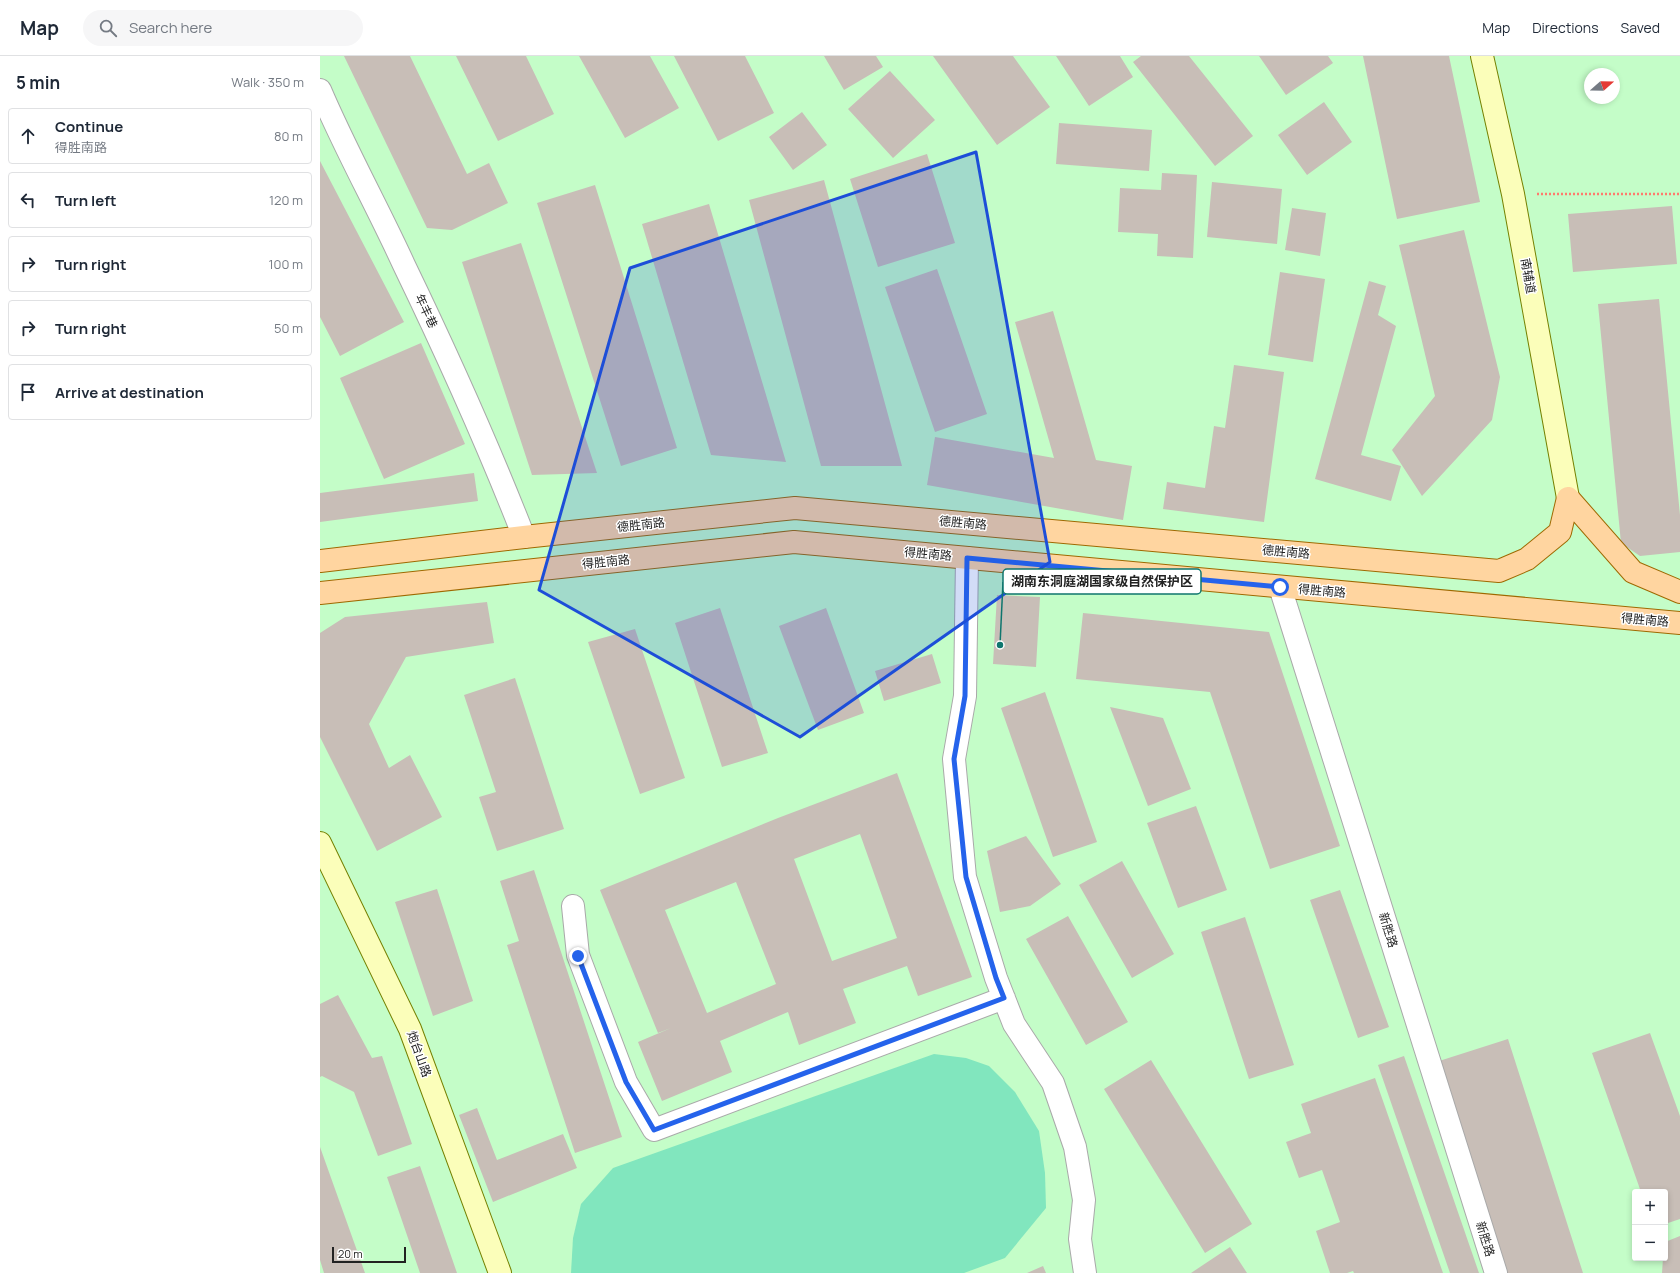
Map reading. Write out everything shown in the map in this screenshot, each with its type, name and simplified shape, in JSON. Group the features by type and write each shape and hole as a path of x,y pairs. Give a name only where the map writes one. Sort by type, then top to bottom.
{"main road":[{"name":"德胜南路","path":"320,561 524,537 795,508 1500,571 1527,560 1560,532 1568,498"},
{"path":"1568,498 1633,572 1680,592"},
{"name":"得胜南路","path":"320,593 794,542 1680,624"}],"street":[{"name":"南辅道","path":"1482,56 1513,194 1568,498"},
{"name":"年丰巷","path":"320,90 474,414 524,537"},
{"path":"967,558 965,696 954,759 966,877 996,978 1014,1024 1053,1083 1075,1147 1084,1200 1080,1239 1085,1273"},
{"name":"新胜路","path":"1280,587 1496,1273"},
{"name":"炮台山路","path":"320,843 410,1029 500,1273"},
{"path":"573,906 578,956 626,1082 654,1130 1004,998"}],"path":[{"path":"1513,194 1680,194"}],"highlighted area":[{"path":"976,152 1050,562 800,737 539,590 630,268"}],"green space":[{"path":"320,56 1680,56 1680,1273 320,1273"},
{"path":"934,1054 966,1058 989,1066 1015,1092 1039,1131 1045,1173 1046,1208 1005,1258 964,1273 571,1273 573,1238 581,1204 613,1168"}],"building":[{"path":"344,56 410,56 467,174 489,163 508,203 452,230 427,228"},
{"path":"456,56 526,56 554,114 498,141"},
{"path":"579,56 650,56 679,108 625,138"},
{"path":"674,56 745,56 774,113 718,141"},
{"path":"824,56 876,56 883,67 844,90"},
{"path":"933,56 1013,56 1050,107 997,145"},
{"path":"1056,56 1120,56 1133,77 1089,106"},
{"path":"1141,56 1189,56 1253,136 1215,166 1133,62"},
{"path":"1259,56 1328,56 1333,63 1286,95"},
{"path":"1363,56 1449,56 1480,202 1397,219"},
{"path":"890,71 935,120 893,158 848,109"},
{"path":"1324,102 1352,142 1307,175 1278,135"},
{"path":"802,112 827,145 793,170 769,137"},
{"path":"1059,123 1152,130 1149,171 1056,164"},
{"path":"927,154 955,243 878,267 850,179"},
{"path":"320,161 404,322 340,356 320,317"},
{"path":"1162,173 1197,175 1193,258 1157,256 1158,234 1118,232 1120,188 1161,190"},
{"path":"824,180 902,466 821,466 749,200"},
{"path":"1212,182 1282,189 1277,244 1207,237"},
{"path":"595,185 677,448 621,466 537,203"},
{"path":"709,204 786,462 711,455 642,224"},
{"path":"1672,206 1677,264 1573,272 1568,214"},
{"path":"1292,208 1326,213 1320,256 1285,250"},
{"path":"1464,230 1500,377 1492,420 1422,496 1392,450 1435,396 1399,245"},
{"path":"521,243 597,473 532,475 462,262"},
{"path":"937,269 987,414 935,432 885,287"},
{"path":"1280,272 1325,279 1313,362 1268,355"},
{"path":"1369,281 1386,286 1378,315 1396,326 1361,455 1401,466 1391,501 1315,479"},
{"path":"1659,299 1680,515 1680,552 1640,556 1621,543 1598,304"},
{"path":"1053,311 1096,460 1132,466 1123,520 927,485 935,437 1054,458 1015,322"},
{"path":"421,343 465,444 384,479 340,378"},
{"path":"1234,365 1284,372 1264,522 1163,509 1167,482 1205,488 1214,426 1225,428"},
{"path":"474,473 478,501 320,522 320,493"},
{"path":"997,595 1040,597 1036,667 993,664"},
{"path":"487,602 494,643 406,657 369,724 389,768 410,755 442,817 377,851 320,737 320,633 345,617"},
{"path":"720,608 768,753 722,767 675,623"},
{"path":"826,608 864,713 818,730 779,626"},
{"path":"1083,613 1269,632 1340,846 1270,869 1210,692 1076,679"},
{"path":"635,629 685,778 640,794 588,642"},
{"path":"932,654 941,683 884,701 875,671"},
{"path":"515,678 564,829 497,851 479,797 496,792 464,695"},
{"path":"1045,692 1097,842 1053,857 1001,708"},
{"path":"1110,707 1163,718 1191,789 1148,806"},
{"path":"897,773 972,977 918,996 907,966 843,989 856,1023 799,1045 788,1012 720,1041 732,1072 662,1101 638,1042 671,1028 658,1033 600,890 778,818","holes":["860,834 897,938 832,961 794,859","736,882 776,984 707,1013 665,910"]},
{"path":"1196,806 1227,890 1178,908 1147,823"},
{"path":"1026,836 1061,884 1030,906 1000,912 987,851"},
{"path":"1122,861 1174,954 1132,978 1079,885"},
{"path":"534,870 622,1137 575,1153 507,945 519,941 500,881"},
{"path":"437,889 473,1001 433,1016 395,902"},
{"path":"1340,890 1389,1027 1358,1038 1310,900"},
{"path":"1068,916 1128,1022 1086,1045 1026,939"},
{"path":"1245,917 1294,1065 1249,1079 1201,932"},
{"path":"338,995 372,1058 382,1056 412,1144 378,1156 354,1092 322,1076 320,1077 320,1004"},
{"path":"1650,1033 1680,1116 1680,1219 1668,1223 1668,1189 1640,1189 1592,1053"},
{"path":"1508,1039 1583,1273 1503,1273 1436,1062"},
{"path":"1404,1056 1479,1273 1450,1273 1378,1065"},
{"path":"1151,1060 1252,1224 1205,1253 1104,1089"},
{"path":"1375,1078 1443,1273 1354,1273 1353,1271 1347,1273 1330,1273 1316,1231 1340,1222 1322,1170 1299,1178 1286,1142 1311,1133 1301,1104"},
{"path":"477,1108 497,1160 563,1134 577,1168 493,1202 459,1115"},
{"path":"320,1147 365,1273 324,1273 320,1260"},
{"path":"420,1166 457,1273 420,1273 387,1177"},
{"path":"1680,1236 1680,1273 1662,1273 1663,1261 1668,1261 1668,1241"},
{"path":"1230,1247 1247,1273 1191,1273"},
{"path":"1043,1266 1046,1273 1027,1273"}],"place":[{"name":"湖南东洞庭湖国家级自然保护区","path":"1000,645"}],"route":[{"path":"578,956 626,1082 654,1130 1004,998 996,978 966,877 954,759 965,696 967,558 1280,587"}]}
